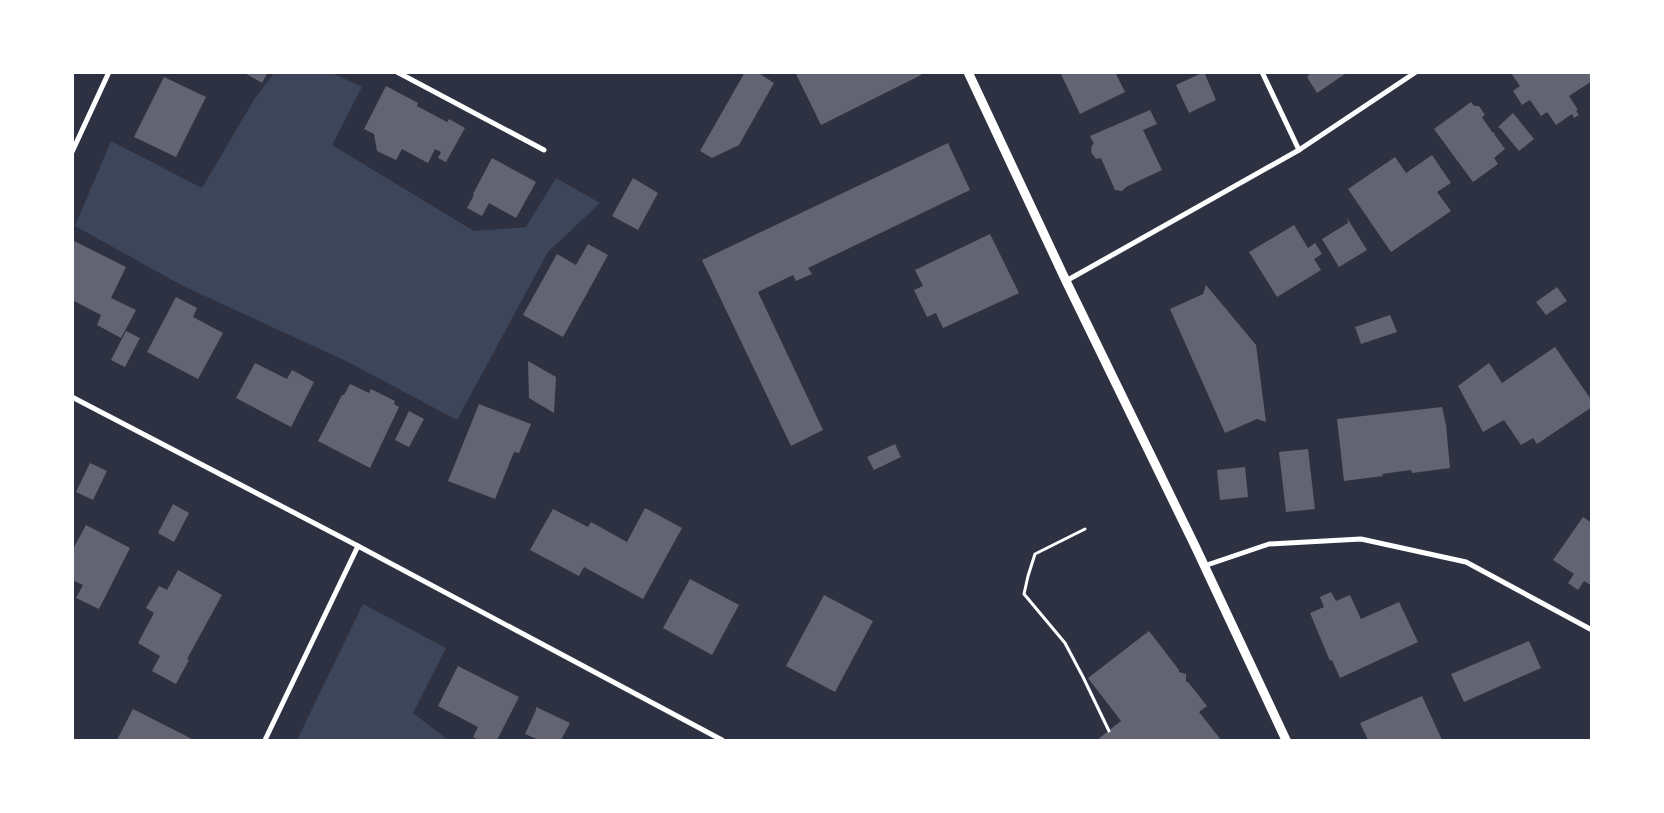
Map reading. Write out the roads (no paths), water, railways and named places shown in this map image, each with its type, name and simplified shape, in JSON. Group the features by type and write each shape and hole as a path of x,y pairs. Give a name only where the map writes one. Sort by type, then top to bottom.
{"street":[{"path":"72,152 108,72"},
{"path":"397,72 544,150"},
{"path":"968,72 1286,740"},
{"path":"1262,72 1299,150"},
{"path":"1066,281 1299,150 1416,72"},
{"path":"72,397 358,546 722,740"},
{"path":"1204,566 1269,544 1360,539 1466,562 1592,630"},
{"path":"265,740 358,546"}]}
